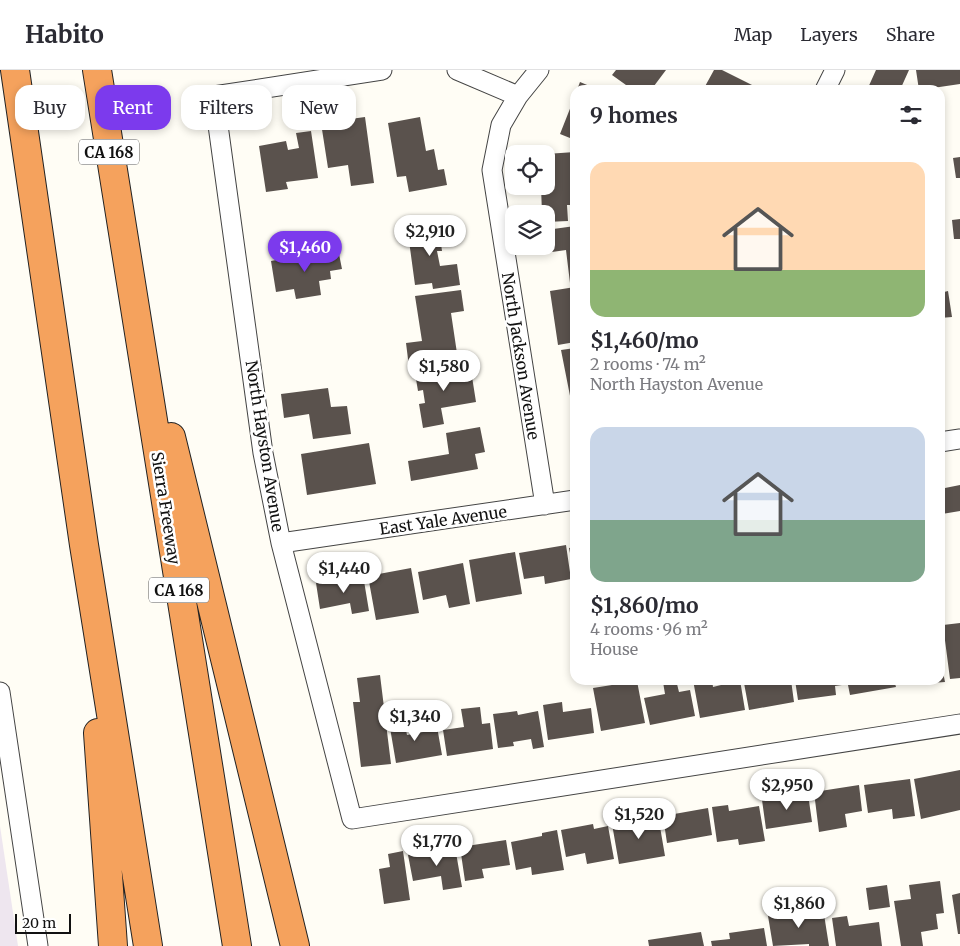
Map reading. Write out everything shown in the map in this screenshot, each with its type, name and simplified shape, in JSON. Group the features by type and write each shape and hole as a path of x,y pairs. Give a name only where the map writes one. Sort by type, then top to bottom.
{"highway":[{"path":"15,70 84,545 148,946"},
{"name":"Sierra Freeway","path":"97,70 237,946"},
{"path":"122,235 295,946"},
{"path":"84,545 113,946"}],"street":[{"name":"North Hayston Avenue","path":"382,70 214,96 263,453 281,543 352,819 960,724"},
{"path":"457,70 518,96"},
{"name":"North Jackson Avenue","path":"539,70 518,96 501,125 492,170 545,505"},
{"path":"828,85 835,70"},
{"path":"945,441 960,439"},
{"name":"East Yale Avenue","path":"281,543 570,501"},
{"path":"0,696 38,946"}],"shaded area":[{"path":"0,826 18,946 0,946"}],"building":[{"path":"616,70 666,70 655,85 626,85 612,75"},
{"path":"714,70 722,70 752,85 706,85"},
{"path":"876,70 909,70 902,85 869,85"},
{"path":"916,70 960,70 960,84 945,86 918,85"},
{"path":"570,109 570,138 560,134"},
{"path":"365,117 374,183 351,186 348,165 328,168 322,130 356,130 356,118"},
{"path":"420,117 426,151 434,149 438,170 444,169 447,185 409,192 406,176 397,177 388,123"},
{"path":"311,131 318,178 286,182 288,189 266,192 259,146 286,141 288,150 299,148 296,133"},
{"path":"570,152 570,205 567,205 568,221 555,222 555,205 542,205 541,195 555,195 555,153"},
{"path":"960,157 960,178 956,178 953,158"},
{"path":"960,219 960,239 954,239 952,220"},
{"path":"438,222 442,251 437,251 440,266 457,264 460,285 433,289 432,283 415,285 407,226"},
{"path":"570,227 570,283 566,250 555,252 555,229"},
{"path":"338,249 342,269 330,271 331,279 319,281 321,295 296,299 294,289 276,292 271,261"},
{"path":"570,288 570,343 558,345 550,291"},
{"path":"461,290 464,311 451,313 458,360 409,367 406,343 422,341 415,296"},
{"path":"948,291 952,317 945,318 945,292"},
{"path":"570,349 570,396 561,350"},
{"path":"470,364 476,402 441,408 444,424 423,428 419,404 425,403 423,390 418,391 415,373"},
{"path":"328,388 331,407 347,406 351,434 313,439 309,414 284,418 281,394"},
{"path":"480,427 485,452 475,454 478,469 411,481 408,461 449,454 446,433"},
{"path":"369,443 376,484 307,495 301,454"},
{"path":"960,485 960,511 945,514 945,488"},
{"path":"566,545 570,579 545,584 544,576 524,579 519,553"},
{"path":"515,552 522,594 476,602 469,560"},
{"path":"463,563 470,604 449,608 446,595 423,600 418,572"},
{"path":"411,568 419,613 376,620 368,576"},
{"path":"363,575 369,611 352,614 350,603 320,609 316,583"},
{"path":"960,623 960,678 950,679 945,625"},
{"path":"380,675 391,764 361,767 353,702 360,702 357,678"},
{"path":"612,685 638,685 645,723 601,731 593,688"},
{"path":"664,685 677,685 679,692 690,690 695,716 650,725 644,698 665,694"},
{"path":"694,685 713,685 713,687 741,685 745,710 700,718"},
{"path":"744,685 792,685 794,702 749,710"},
{"path":"796,685 842,685 835,686 836,695 798,700"},
{"path":"848,685 895,685 896,687 850,695"},
{"path":"562,702 563,712 591,708 594,733 548,740 543,705"},
{"path":"480,707 482,724 490,723 493,749 447,756 443,730 464,727 461,709"},
{"path":"517,711 518,715 538,711 544,747 533,749 531,739 513,742 514,746 498,748 493,714"},
{"path":"404,720 407,735 423,732 421,723 436,721 442,755 396,763 389,722"},
{"path":"960,770 960,810 921,819 914,779"},
{"path":"910,779 915,816 893,819 892,809 868,813 864,785"},
{"path":"859,785 862,811 845,814 847,827 819,832 814,792"},
{"path":"808,794 812,822 766,829 762,800"},
{"path":"728,805 729,811 759,806 765,841 739,845 738,839 717,842 712,807"},
{"path":"708,808 712,835 667,843 663,816"},
{"path":"658,815 665,856 619,864 612,824"},
{"path":"593,824 594,829 608,826 614,859 587,864 585,853 566,857 561,830"},
{"path":"557,830 564,870 532,875 531,867 516,870 511,842 542,836 542,833"},
{"path":"506,840 510,865 482,869 484,878 465,881 460,847"},
{"path":"455,847 462,887 443,890 441,876 413,881 408,855"},
{"path":"403,851 410,900 384,904 379,869 390,867 388,854"},
{"path":"940,881 944,913 936,914 938,929 921,932 923,946 901,946 894,901 911,899 909,885"},
{"path":"887,885 890,907 869,910 866,888"},
{"path":"960,893 960,934 958,934 952,895"},
{"path":"823,908 829,946 809,946 809,944 773,946 768,916"},
{"path":"847,916 849,926 879,922 882,946 836,946 832,918"},
{"path":"764,928 767,946 712,946 711,941 730,939 729,933"},
{"path":"701,932 704,946 649,946 648,940"}]}
